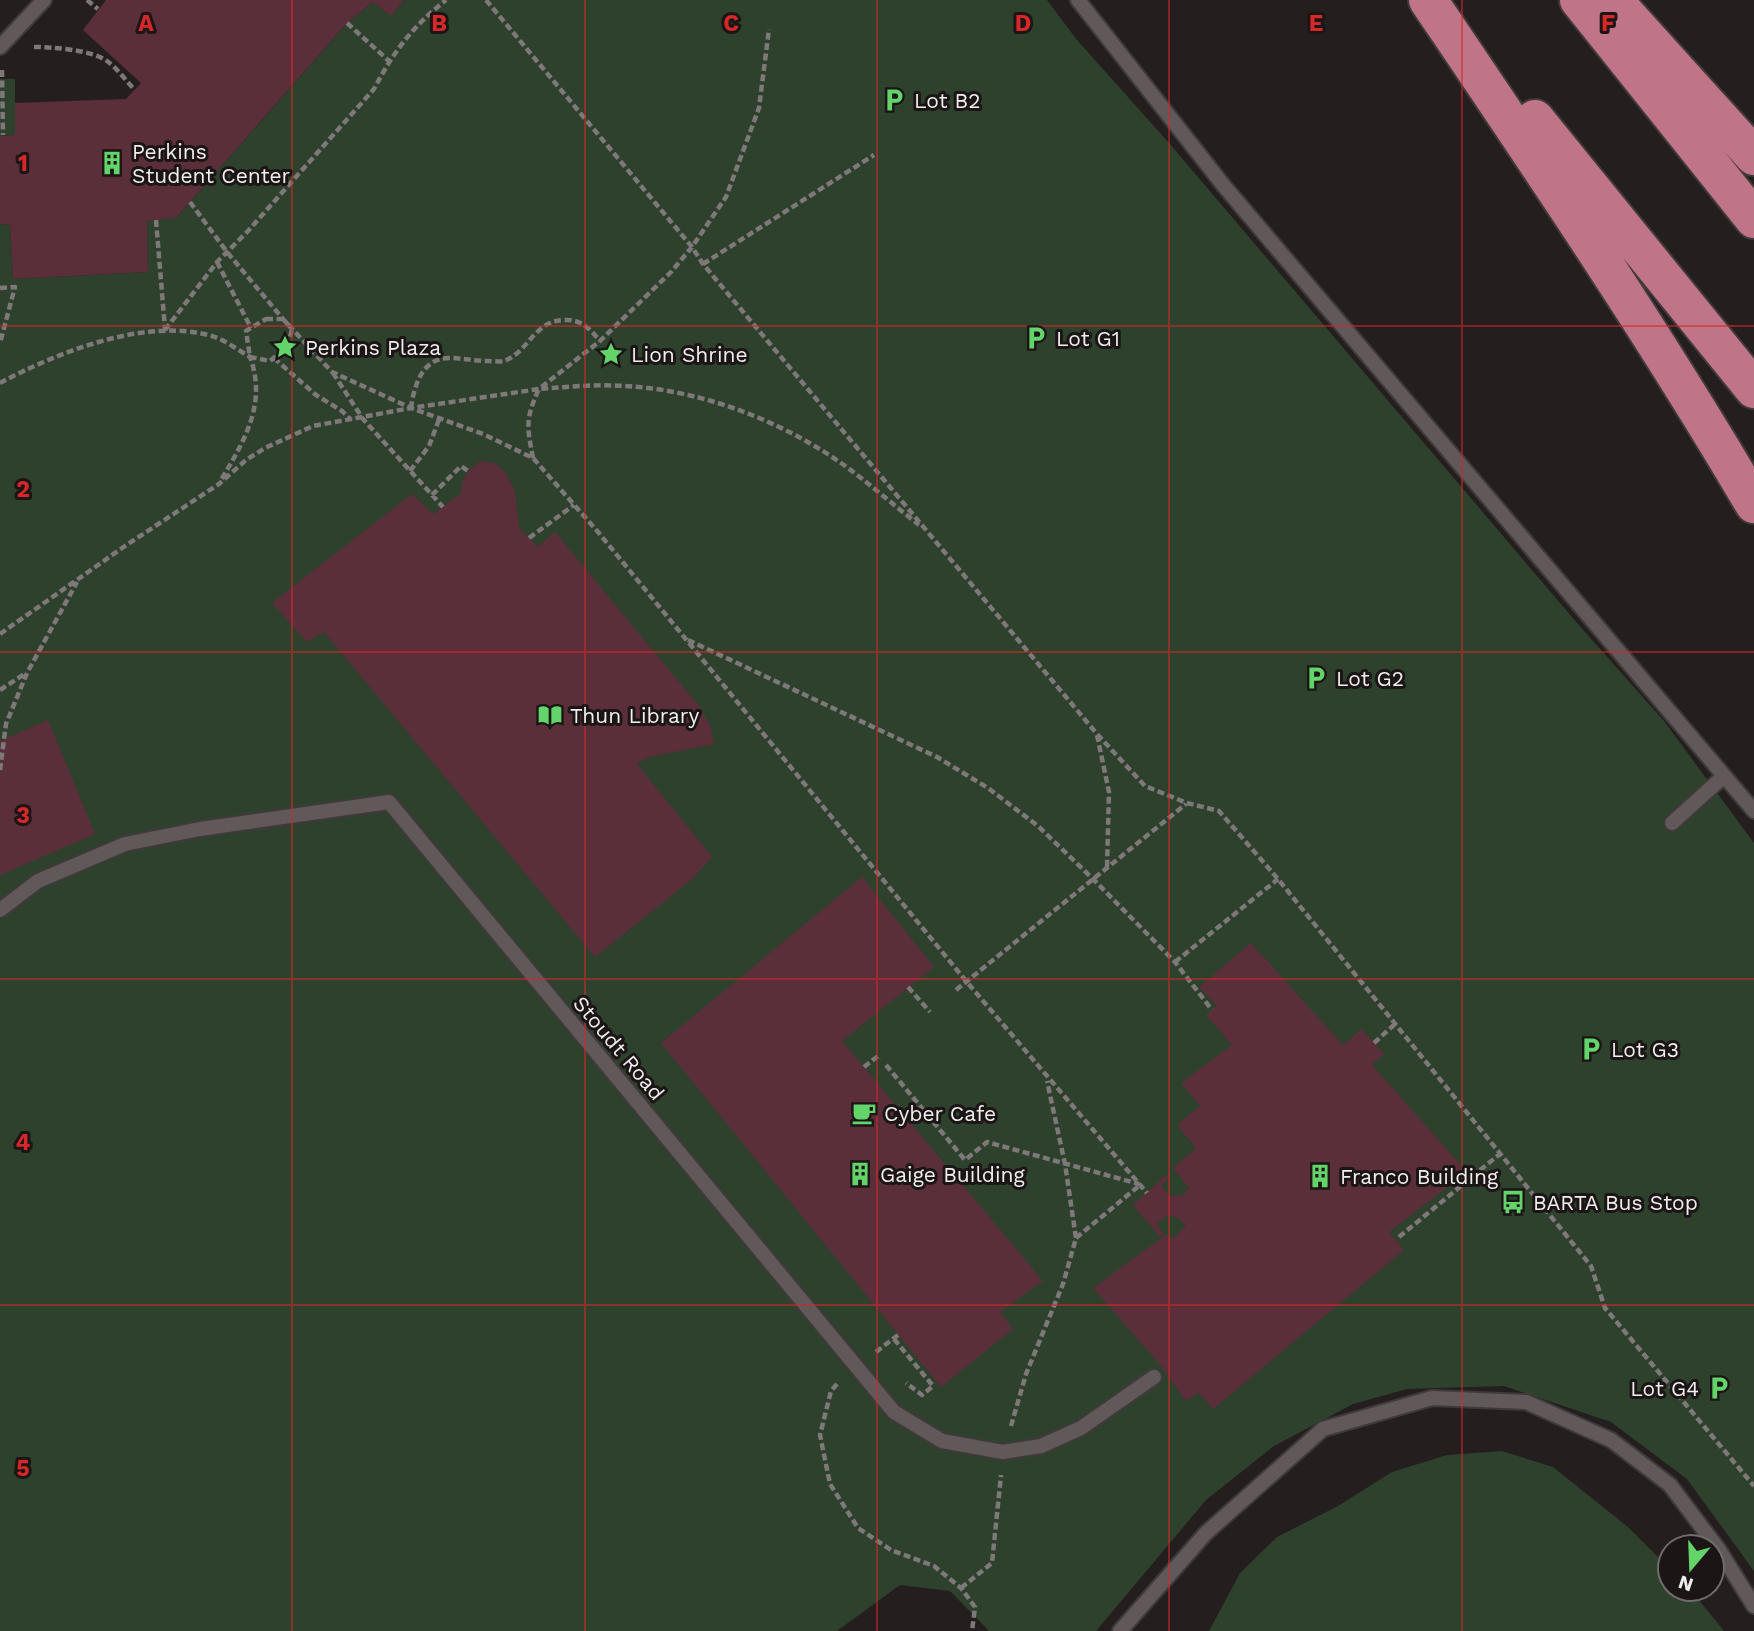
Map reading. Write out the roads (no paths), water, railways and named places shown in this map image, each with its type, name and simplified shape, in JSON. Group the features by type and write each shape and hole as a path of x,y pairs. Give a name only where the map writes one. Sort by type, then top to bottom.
{"highway":[{"path":"1428,0 1590,241 1696,405 1754,505"},
{"path":"1440,0 1754,389"},
{"path":"1579,0 1754,219"},
{"path":"1613,0 1754,156"}],"lane":[{"path":"1,46 44,0"},
{"path":"1078,0 1224,186 1754,811"},
{"path":"1672,823 1724,776"},
{"name":"Stoudt Road","path":"0,910 38,881 125,844 200,829 388,802 894,1412 942,1441 1003,1452 1041,1446 1081,1428 1154,1377"},
{"path":"1120,1631 1206,1533 1323,1429 1432,1398 1526,1402 1611,1440 1671,1485 1719,1550 1754,1606"}],"place":[{"name":"Lot B2","path":"894,100"},
{"name":"Perkins Student Center","path":"112,163"},
{"name":"Lot G1","path":"1036,338"},
{"name":"Perkins Plaza","path":"285,347"},
{"name":"Lion Shrine","path":"611,354"},
{"name":"Lot G2","path":"1316,678"},
{"name":"Thun Library","path":"550,715"},
{"name":"Lot G3","path":"1591,1049"},
{"name":"Cyber Cafe","path":"864,1113"},
{"name":"Gaige Building","path":"860,1174"},
{"name":"Franco Building","path":"1320,1176"},
{"name":"BARTA Bus Stop","path":"1513,1202"},
{"name":"Lot G4","path":"1719,1388"}]}
